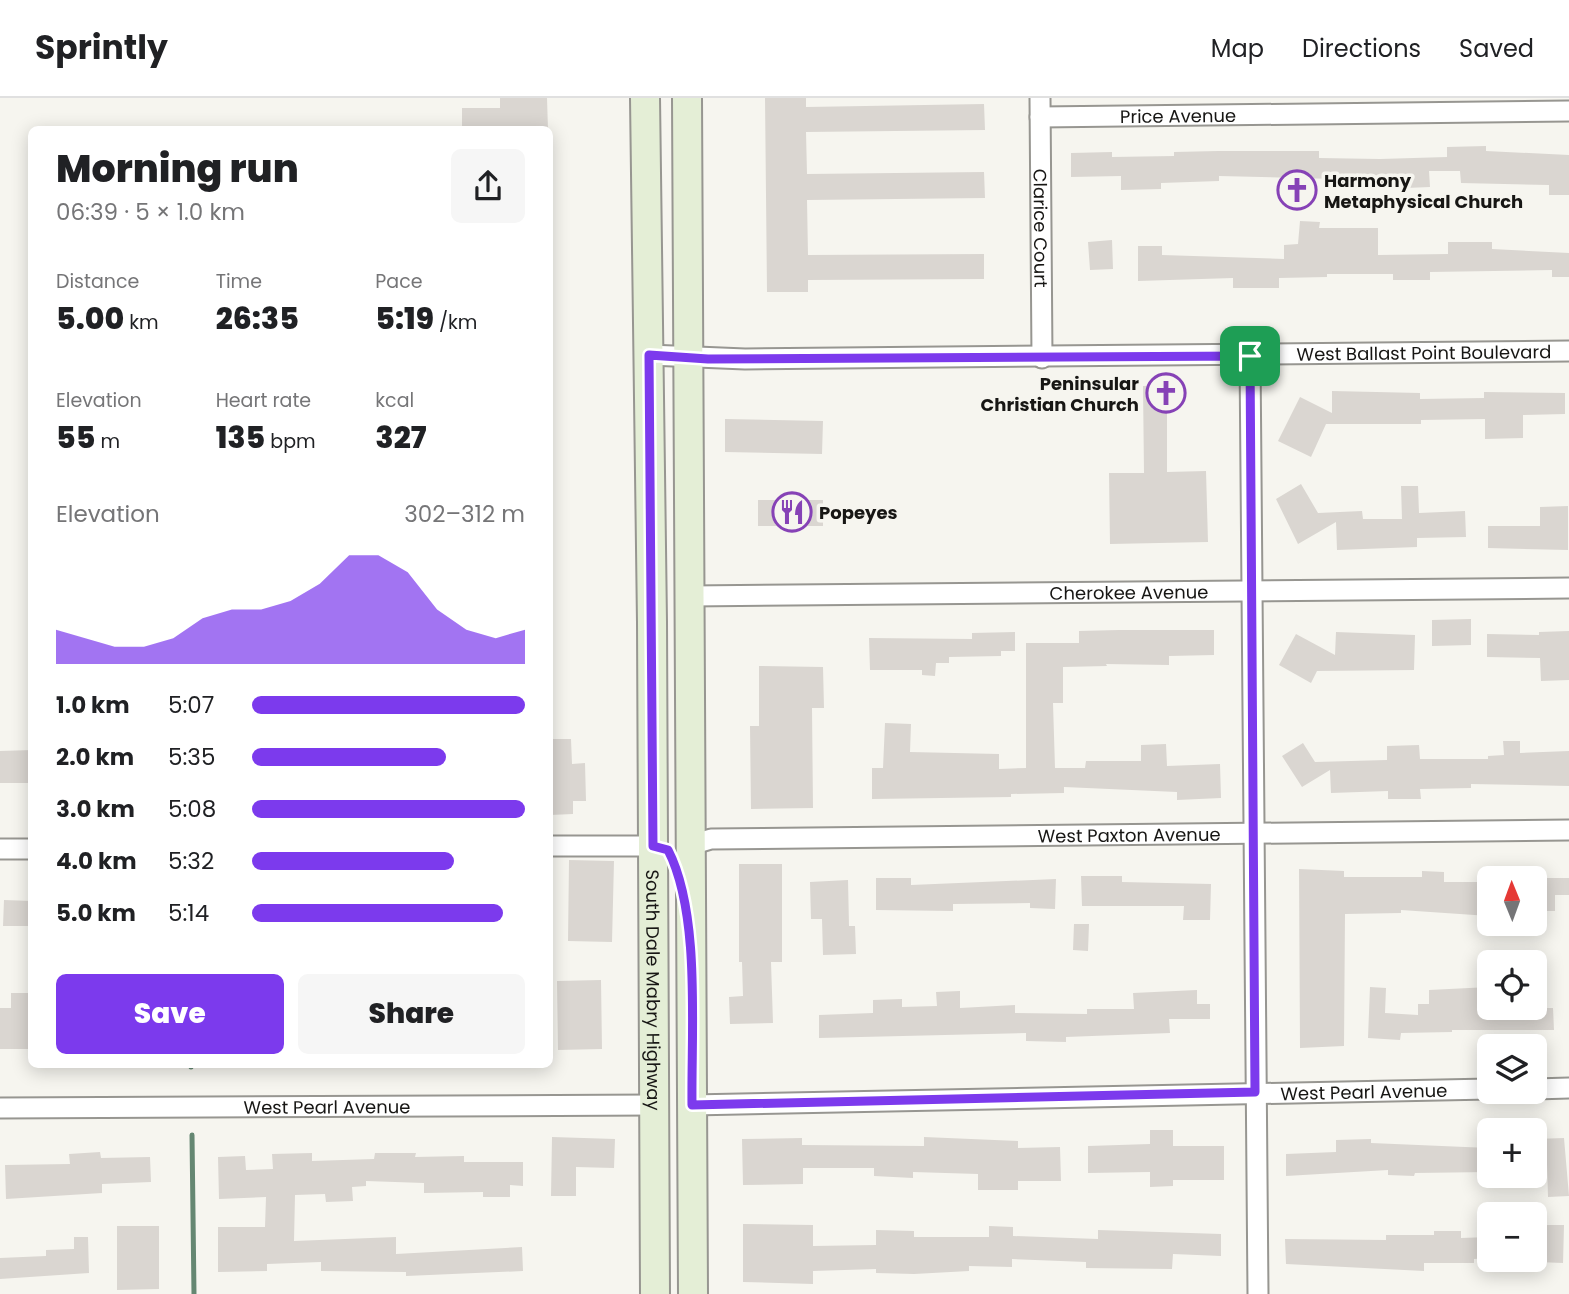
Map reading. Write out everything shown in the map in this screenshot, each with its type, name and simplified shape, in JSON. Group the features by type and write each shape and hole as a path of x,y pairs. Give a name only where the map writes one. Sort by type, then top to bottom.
{"main road":[{"name":"South Dale Mabry Highway","path":"645,98 653,739 655,1294"},
{"path":"688,98 693,1294"},
{"path":"653,739 671,818 679,836 691,845"},
{"path":"653,846 668,850 676,867 691,951"},
{"path":"654,1211 671,1294"}],"street":[{"name":"Price Avenue","path":"1040,108 1569,111"},
{"name":"Clarice Court","path":"1040,108 1042,358"},
{"name":"West Ballast Point Boulevard","path":"649,355 689,358 1042,358 1569,351"},
{"path":"1250,356 1258,1294"},
{"name":"Cherokee Avenue","path":"690,596 1569,588"},
{"name":"West Paxton Avenue","path":"691,845 711,839 1569,831"},
{"path":"553,846 653,846"},
{"path":"0,849 28,849"},
{"path":"1547,1089 1569,1088"},
{"name":"West Pearl Avenue","path":"692,1105 1255,1092 1477,1090"},
{"name":"West Pearl Avenue","path":"0,1108 654,1105"}],"building":[{"path":"500,98 547,98 548,126 462,126 462,108 500,108"},
{"path":"765,98 806,98 806,107 984,104 985,130 806,132 807,174 984,172 985,198 807,200 808,255 984,254 984,279 808,280 808,292 767,292"},
{"path":"1486,146 1486,151 1569,155 1569,195 1549,195 1549,185 1461,183 1460,171 1429,171 1430,187 1406,188 1335,188 1335,179 1219,176 1219,181 1161,183 1161,189 1121,190 1121,176 1071,177 1071,153 1112,152 1112,157 1174,156 1174,152 1319,151 1319,158 1380,159 1447,157 1447,147"},
{"path":"1300,221 1320,222 1319,228 1378,228 1378,255 1448,254 1448,242 1492,242 1492,249 1569,253 1569,277 1552,277 1552,270 1430,272 1430,280 1393,280 1393,274 1327,274 1327,277 1279,278 1279,288 1233,288 1233,278 1138,281 1138,246 1162,246 1162,255 1284,259 1284,245 1298,244"},
{"path":"1112,240 1113,269 1090,270 1088,242"},
{"path":"1167,385 1167,472 1206,471 1208,542 1110,544 1109,473 1144,473 1143,386"},
{"path":"1332,391 1420,393 1420,399 1484,398 1484,392 1565,393 1565,414 1523,415 1523,438 1485,439 1485,419 1421,420 1421,424 1326,424 1311,457 1278,441 1300,397 1332,413"},
{"path":"725,419 823,421 822,454 725,452"},
{"path":"1301,484 1318,513 1362,511 1363,519 1402,519 1401,486 1418,486 1419,513 1465,511 1466,537 1417,538 1417,547 1337,550 1336,522 1298,544 1276,499"},
{"path":"758,500 823,500 823,526 758,526"},
{"path":"1568,506 1568,550 1488,548 1488,526 1540,526 1540,507"},
{"path":"1471,619 1471,645 1432,646 1432,620"},
{"path":"1214,630 1214,655 1169,656 1169,665 1106,664 1107,666 1063,667 1063,703 1053,703 1055,768 1085,768 1086,761 1141,761 1141,745 1166,744 1167,766 1220,764 1221,798 1177,800 1177,792 1064,787 1064,793 1011,794 1011,797 872,799 872,768 883,768 885,723 911,724 910,752 999,754 999,769 1026,768 1026,643 1079,643 1079,631"},
{"path":"1569,631 1569,680 1541,681 1540,658 1487,657 1487,634 1539,635 1539,632"},
{"path":"1015,632 1015,651 1001,651 1001,656 949,657 949,663 936,663 935,676 922,675 922,670 870,670 869,638 972,639 972,633"},
{"path":"1336,632 1415,635 1414,670 1317,671 1311,683 1279,665 1296,634 1335,655"},
{"path":"759,666 823,667 824,708 812,708 813,808 751,809 750,726 759,726"},
{"path":"553,739 571,739 572,764 585,763 586,801 573,801 573,814 553,815"},
{"path":"1503,741 1520,741 1520,753 1569,751 1569,786 1471,784 1471,788 1420,789 1421,799 1388,799 1388,791 1331,793 1330,770 1302,787 1282,756 1303,743 1315,762 1387,760 1387,746 1419,745 1420,759 1488,759 1488,756 1504,755"},
{"path":"28,750 28,783 0,783 0,751"},
{"path":"569,860 614,861 612,942 568,941"},
{"path":"739,864 782,864 782,962 771,962 773,1023 730,1024 729,997 743,996 742,962 739,962"},
{"path":"1299,869 1344,871 1344,877 1422,877 1422,871 1444,872 1444,882 1477,882 1477,915 1401,910 1401,913 1345,914 1344,1046 1300,1048"},
{"path":"1081,876 1122,876 1122,882 1211,884 1210,920 1183,920 1184,906 1082,906"},
{"path":"876,878 911,878 911,885 1056,879 1055,909 1030,908 1030,903 953,904 953,911 876,910"},
{"path":"1547,878 1569,878 1569,895 1555,895 1555,911 1547,911"},
{"path":"848,880 849,926 855,926 856,954 823,955 822,919 811,919 810,882"},
{"path":"4,900 28,901 28,926 3,926"},
{"path":"1074,924 1089,924 1088,951 1073,950"},
{"path":"601,980 602,1049 558,1050 557,981"},
{"path":"1370,987 1386,988 1385,1013 1418,1015 1418,1004 1429,1004 1429,990 1477,988 1477,1020 1547,1020 1547,1008 1553,1008 1554,1030 1452,1030 1401,1033 1400,1040 1368,1038"},
{"path":"1197,990 1197,1004 1210,1004 1210,1019 1169,1019 1170,1033 1066,1037 1066,1042 1026,1041 1026,1033 819,1038 819,1015 873,1013 873,1000 902,999 902,1007 937,1006 936,992 960,991 960,1008 1015,1005 1015,1013 1087,1014 1087,1009 1134,1009 1133,993"},
{"path":"11,993 28,993 28,1049 0,1049 0,1008 11,1008"},
{"path":"1150,1130 1173,1130 1173,1146 1224,1146 1224,1180 1173,1180 1173,1186 1150,1187 1150,1172 1088,1173 1088,1146 1150,1144"},
{"path":"552,1137 615,1139 614,1168 576,1167 576,1196 551,1196"},
{"path":"924,1137 1018,1141 1018,1148 1060,1147 1061,1181 1018,1181 1018,1190 978,1190 978,1174 913,1172 913,1178 874,1176 874,1168 803,1168 803,1184 743,1185 742,1139 802,1138 802,1145 924,1146"},
{"path":"1564,1138 1569,1196 1548,1197 1547,1139"},
{"path":"1371,1139 1371,1143 1477,1147 1477,1172 1415,1173 1414,1176 1388,1175 1388,1170 1286,1176 1286,1154 1336,1152 1336,1140"},
{"path":"100,1152 101,1158 150,1157 151,1182 102,1184 102,1193 6,1199 5,1165 70,1164 69,1154"},
{"path":"312,1153 312,1161 374,1159 375,1153 416,1153 415,1157 464,1156 464,1162 523,1162 523,1186 510,1185 510,1197 483,1197 483,1192 424,1193 424,1183 366,1181 366,1186 352,1187 353,1201 326,1202 325,1194 295,1195 294,1241 396,1237 396,1254 522,1247 523,1271 406,1276 406,1272 321,1271 321,1262 267,1264 267,1271 218,1272 218,1227 265,1227 266,1197 219,1199 218,1157 245,1156 246,1170 273,1169 272,1154"},
{"path":"743,1224 813,1225 813,1246 876,1245 876,1230 914,1231 914,1237 989,1237 989,1226 1013,1227 1013,1236 1098,1239 1098,1230 1221,1234 1221,1256 1173,1254 1172,1269 1086,1268 1086,1262 1012,1259 1012,1267 969,1266 969,1271 914,1274 876,1273 876,1269 813,1271 813,1284 743,1282"},
{"path":"1547,1225 1564,1225 1563,1263 1547,1262"},
{"path":"117,1226 159,1226 159,1289 117,1290"},
{"path":"1434,1231 1461,1231 1461,1238 1477,1237 1477,1259 1474,1259 1474,1263 1424,1263 1424,1271 1286,1264 1285,1239 1386,1240 1386,1235 1434,1235"},
{"path":"74,1237 88,1237 89,1273 0,1279 0,1258 46,1256 46,1250 74,1249"}],"waterway":[{"path":"192,1135 194,1294"}],"place":[{"name":"Harmony Metaphysical Church","path":"1297,190"},
{"name":"Peninsular Christian Church","path":"1166,393"},
{"name":"Popeyes","path":"792,512"}],"route":[{"path":"649,355 708,359 1250,356 1255,1092 692,1105 691,951 676,867 668,850 653,846 649,355"}]}
